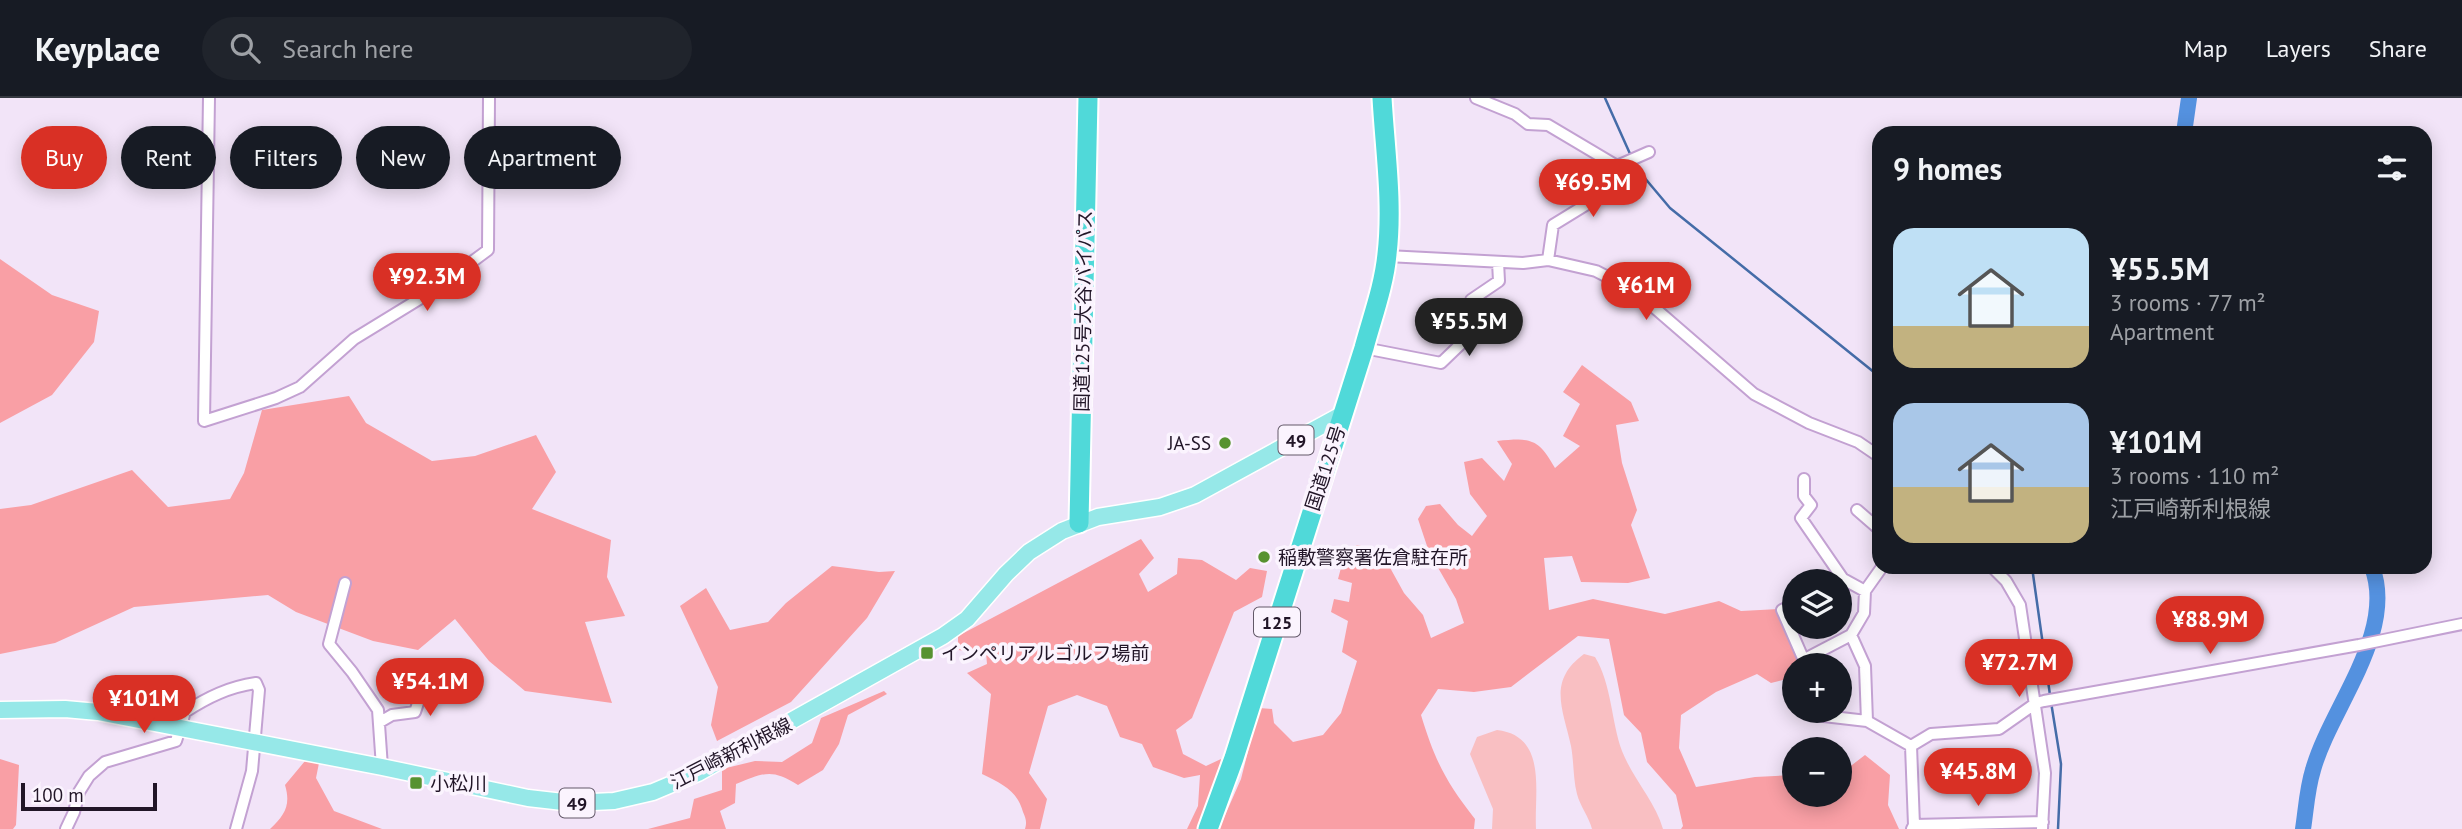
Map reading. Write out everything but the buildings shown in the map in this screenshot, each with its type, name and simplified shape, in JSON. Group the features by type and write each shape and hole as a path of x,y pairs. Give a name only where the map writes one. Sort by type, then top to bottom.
{"highway":[{"name":"国道125号大谷バイパス","path":"1079,523 1088,98"},
{"name":"国道125号","path":"1208,829 1234,758 1364,348 1387,256 1389,202 1382,98"}],"main road":[{"name":"江戸崎新利根線","path":"0,710 65,709 98,712 382,767 484,790 572,803 623,799 674,785 722,761 943,636 967,619 1006,574 1030,552 1062,531 1098,517 1160,507 1195,495 1343,414"}],"street":[{"path":"209,98 205,421 276,398 300,387 354,339 434,290 488,250 489,98"},
{"path":"1481,99 1528,124 1548,125 1617,166"},
{"path":"1548,260 1553,225 1597,198 1617,166 1649,152"},
{"path":"1387,256 1523,263 1548,260 1596,271 1635,291 1754,394 1809,423 1858,442 1872,452"},
{"path":"1364,348 1441,363 1467,338 1471,300 1499,281 1498,262"},
{"path":"1804,479 1804,496 1811,505 1801,519 1834,569"},
{"path":"1857,510 1872,523"},
{"path":"1852,633 1864,613 1865,591 1877,574"},
{"path":"1911,746 1913,827 2043,825 2045,774 2040,702 2020,605 1999,574"},
{"path":"345,583 329,644 379,710 382,767"},
{"path":"1852,585 1865,591"},
{"path":"1911,746 1931,734 1999,729 2040,702 2462,624"},
{"path":"1852,637 1865,667 1867,721"},
{"path":"1820,653 1844,639"},
{"path":"380,722 392,715 415,712 420,697 453,677"},
{"path":"66,829 75,812 79,792 89,776 105,762 176,741 185,712 205,699 233,687 256,683 259,690 252,771 236,829"},
{"path":"1852,719 1867,721 1911,746"}],"shaded area":[{"path":"0,259 52,295 99,311 94,342 52,395 0,423"},
{"path":"1582,365 1631,402 1639,421 1616,425 1622,463 1637,510 1631,525 1650,578 1628,583 1581,582 1572,556 1544,558 1549,610 1593,599 1665,614 1719,601 1741,611 1779,609 1782,616 1782,639 1791,639 1797,653 1782,653 1782,680 1771,683 1757,674 1716,692 1681,715 1679,748 1696,787 1755,777 1782,776 1782,807 1852,807 1852,765 1865,755 1890,775 1888,805 1899,829 1681,829 1683,826 1676,795 1647,762 1641,733 1624,715 1609,639 1578,636 1511,687 1474,692 1438,689 1421,715 1442,770 1475,819 1474,829 1219,829 1241,779 1259,708 1272,709 1274,723 1293,742 1323,735 1341,713 1357,661 1342,652 1348,621 1331,612 1334,599 1349,602 1352,583 1338,579 1345,553 1357,545 1383,551 1404,593 1423,615 1431,638 1464,623 1456,599 1429,552 1418,519 1426,506 1440,504 1458,525 1472,536 1487,516 1470,494 1464,462 1482,458 1504,481 1512,464 1497,441 1532,442 1543,450 1555,468 1580,446 1563,436 1580,404 1563,392"},
{"path":"349,396 366,423 432,461 475,456 536,435 556,472 532,509 611,540 607,577 625,616 585,622 612,703 525,691 489,661 455,619 418,650 373,641 296,612 268,595 134,607 55,643 0,654 0,509 31,505 132,470 168,507 230,499 244,473 262,410"},
{"path":"1141,539 1154,558 1139,574 1148,592 1177,574 1178,558 1202,560 1236,580 1250,568 1267,571 1262,597 1234,612 1192,718 1176,730 1183,754 1206,766 1221,759 1218,783 1197,829 1187,829 1198,806 1200,775 1184,778 1153,767 1142,744 1120,737 1107,706 1077,695 1048,706 1029,773 1047,799 1040,829 1025,829 1025,819 1017,798 1002,785 982,774 991,694 967,673 987,664 986,653 958,650 958,636"},
{"path":"832,566 879,572 895,571 867,618 791,702 717,741 711,725 718,687 680,606 706,588 730,630 768,622 786,603"},
{"path":"1584,654 1595,657 1601,668 1622,751 1655,809 1663,829 1592,829 1580,803 1561,696 1565,675 1572,664"},
{"path":"884,691 887,694 848,715 839,744 823,770 798,785 774,774 754,777 736,784 735,803 720,811 726,829 648,829 690,818 694,799 722,790 722,769 755,761 782,762 812,743 821,718"},
{"path":"1497,730 1513,734 1524,743 1531,754 1536,783 1536,829 1492,829 1493,809 1470,754 1477,737"},
{"path":"0,759 19,765 16,825 13,829 0,829"},
{"path":"305,761 319,763 316,778 334,811 382,829 270,829 280,819 287,804 285,785"}],"waterway":[{"path":"1605,98 1631,156"},
{"path":"2185,126 2189,98"},
{"path":"1634,162 1670,208 1872,371"},
{"path":"2033,574 2050,695"},
{"path":"2303,829 2308,792 2321,746 2369,644 2376,618 2377,592 2373,574"},
{"path":"2051,702 2061,764 2058,829"}],"place":[{"name":"JA-SS","path":"1225,443"},
{"name":"稲敷警察署佐倉駐在所","path":"1264,557"},
{"name":"インペリアルゴルフ場前","path":"927,653"},
{"name":"小松川","path":"416,783"}]}
